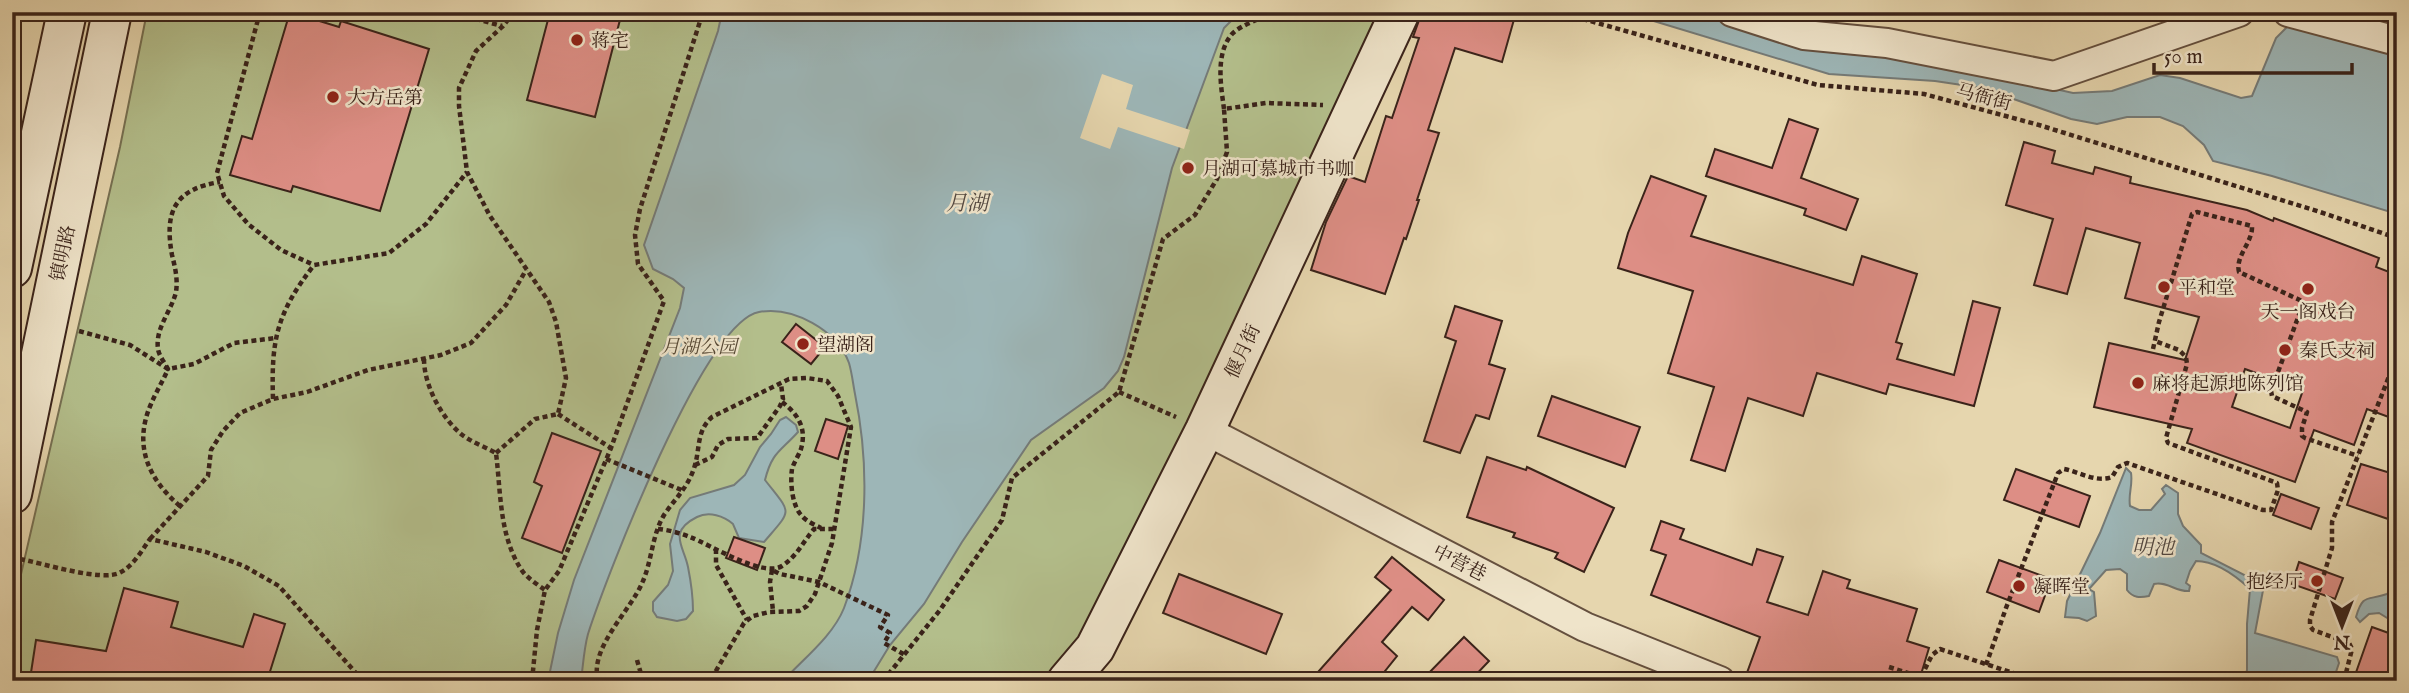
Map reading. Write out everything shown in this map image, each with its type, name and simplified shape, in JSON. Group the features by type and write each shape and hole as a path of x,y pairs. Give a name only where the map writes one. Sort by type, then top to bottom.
{"main road":[{"path":"12,268 67,12"},
{"name":"镇明路","path":"12,494 16,454 113,12"},
{"name":"偃月街","path":"1067,681 1095,648 1191,424 1355,110 1400,12"}],"street":[{"path":"1732,12 1804,36 1887,43 2054,76 2239,12"},
{"path":"2288,12 2397,41"},
{"name":"中营巷","path":"1191,424 1585,626 1720,681"}],"path":[{"path":"260,12 218,173 223,196 248,225 281,250 314,265 389,253 426,225 467,172"},
{"path":"451,12 503,26"},
{"path":"514,12 476,51 459,88 459,106 467,172 490,216 549,302 556,322 566,378 558,414"},
{"path":"674,12 699,20"},
{"path":"532,681 537,630 545,590 559,571 611,449 664,301 638,264 635,235 640,209 703,12"},
{"path":"883,681 940,610 1002,520 1012,478 1119,392 1163,239 1195,215 1217,178 1227,152 1220,77 1223,52 1232,34 1271,12"},
{"name":"马衙街","path":"1558,12 1818,85 1924,94 2039,125 2397,238"},
{"path":"1224,109 1266,103 1319,105 1355,110"},
{"path":"167,369 158,351 160,330 176,293 177,275 169,235 171,214 182,195 201,185 220,183"},
{"path":"2153,349 2188,220 2192,214 2204,214 2252,226 2238,264 2239,272 2302,301 2303,304 2271,391 2272,396 2307,412 2302,436 2358,456"},
{"path":"273,399 272,361 276,338 293,292 314,265"},
{"path":"20,559 102,576 120,574 208,476 211,450 223,431 240,414 273,399 307,392 368,370 424,359 471,344 506,304 526,270"},
{"path":"72,329 130,345 167,369 194,365 234,343 276,338"},
{"path":"1986,665 2058,473 2064,469 2106,480 2112,477 2118,467 2127,463 2263,510 2271,510 2278,490 2277,484 2168,443 2166,438 2187,364 2186,357 2179,350 2155,341"},
{"path":"2344,681 2352,649 2349,643 2313,630 2309,620 2332,548 2332,522 2397,356"},
{"path":"424,359 424,372 441,410 462,434 496,453"},
{"path":"167,369 150,406 142,442 148,467 164,493 180,506"},
{"path":"598,681 596,668 600,654 643,582 658,529 664,516 684,491 695,466 702,426 712,417 789,379 827,381 832,385 851,427 835,529 815,594 807,606 799,611 773,611 747,620 710,681"},
{"path":"695,466 712,457 718,444 728,439 757,438 782,402 781,384"},
{"path":"1119,392 1191,424"},
{"path":"782,402 799,416 803,430 801,449 792,468 795,505 802,516 821,528"},
{"path":"496,453 536,419 558,414 611,449"},
{"path":"496,453 500,505 510,546 524,573 545,590"},
{"path":"606,458 684,491"},
{"path":"773,611 769,582 773,570 802,548 814,528 835,529"},
{"path":"658,529 689,536 757,567 819,582 888,615 880,627 890,633 884,643 905,654"},
{"path":"150,540 206,552 244,566 279,586 363,681"},
{"path":"716,549 716,565 747,620"},
{"path":"1889,667 1921,677 1932,655 1940,649 2013,673 2019,681"},
{"path":"637,660 643,681"}],"green space":[{"name":"月湖公园","path":"147,12 1385,12 1243,316 1057,681 12,681 12,613 120,147"}],"water":[{"name":"月湖","path":"722,12 1257,12 1234,18 1224,28 1172,168 1124,357 1118,371 1104,388 1031,440 924,604 890,645 868,681 783,681 825,638 844,608 858,556 864,475 860,420 850,367 843,351 835,340 812,323 786,313 772,311 759,312 737,326 712,359 685,404 636,510 598,604 587,639 581,681 548,681 558,633 574,580 680,308 684,288 653,269 644,245 718,31"},
{"path":"1624,12 1709,12 1829,52 1936,62 2073,93 2112,91 2160,75 2180,78 2241,98 2252,96 2276,38 2287,27 2307,26 2397,52 2397,214 2213,161 2204,145 2183,126 2160,117 2127,117 2097,124 2071,119 1982,88 1935,81 1829,74"},
{"path":"786,417 796,425 798,432 774,458 765,480 784,506 784,517 764,542 739,538 733,524 716,515 702,515 688,523 682,528 680,540 689,573 693,611 686,619 677,621 657,617 653,611 653,602 668,585 673,571 670,544 680,510 690,498 734,485 745,475 760,447 780,420"},
{"name":"明池","path":"2126,468 2131,473 2130,506 2139,510 2151,510 2165,494 2162,489 2166,485 2178,493 2178,514 2183,526 2201,545 2201,553 2264,585 2255,633 2337,657 2339,663 2333,681 2244,681 2247,670 2250,589 2225,570 2203,562 2196,561 2190,571 2186,583 2190,586 2189,591 2154,584 2149,596 2143,597 2129,593 2127,574 2120,569 2106,570 2089,589 2094,592 2096,616 2087,621 2065,617 2067,601 2100,533"},
{"path":"2397,581 2397,624 2379,613 2369,614 2360,622 2356,617 2361,604 2370,598 2387,594"}],"pier":[{"path":"1102,74 1133,85 1126,109 1190,130 1184,149 1118,127 1110,149 1080,138"}],"building":[{"path":"290,12 339,27 341,21 429,49 380,211 293,186 291,192 230,175 242,136 252,139"},
{"path":"550,12 622,12 595,117 527,100"},
{"path":"1422,12 1503,12 1515,16 1502,62 1455,48 1428,130 1439,133 1406,239 1404,238 1385,294 1311,270 1326,222 1348,176 1365,182 1386,116 1392,118 1419,38 1413,37"},
{"path":"1789,119 1818,129 1801,178 1858,199 1846,230 1804,215 1806,209 1706,176 1715,149 1772,168"},
{"path":"2024,142 2055,151 2052,163 2093,174 2095,167 2131,177 2130,183 2247,210 2379,258 2376,267 2397,275 2397,420 2367,409 2354,445 2314,430 2295,482 2187,443 2192,429 2094,407 2109,343 2185,360 2199,317 2125,298 2140,243 2086,228 2067,294 2034,285 2053,219 2006,205","holes":["2245,369 2303,390 2290,428 2232,407"]},
{"path":"1651,176 1706,196 1691,236 1853,285 1862,256 1917,274 1896,342 1902,344 1897,359 1954,375 1973,301 2000,308 1974,406 1889,384 1886,394 1817,373 1803,416 1748,398 1725,471 1691,460 1714,387 1668,373 1693,291 1618,268 1628,233"},
{"path":"1455,306 1502,321 1489,364 1505,369 1489,419 1476,415 1460,453 1424,441 1456,341 1445,337"},
{"name":"望湖阁","path":"796,324 825,347 811,364 782,342"},
{"path":"1552,396 1640,427 1625,467 1538,436"},
{"path":"826,419 848,426 838,459 815,451"},
{"path":"552,433 601,451 562,553 522,538 542,486 534,482"},
{"path":"1487,457 1526,470 1527,467 1614,508 1584,572 1555,558 1558,553 1513,537 1515,533 1467,517"},
{"path":"2361,464 2397,475 2397,522 2347,505"},
{"path":"2016,469 2090,496 2079,527 2004,500"},
{"path":"2281,494 2319,508 2311,529 2273,515"},
{"path":"1661,521 1684,529 1680,539 1752,565 1757,549 1783,557 1767,602 1808,615 1823,571 1850,580 1847,588 1917,609 1907,641 1929,648 1919,681 1744,681 1760,637 1651,595 1666,555 1651,550"},
{"path":"734,537 765,548 757,570 726,558"},
{"path":"1392,557 1444,600 1428,620 1412,607 1382,642 1397,656 1377,681 1310,681 1391,590 1375,577"},
{"name":"凝晖堂","path":"1999,560 2051,579 2039,612 1987,592"},
{"name":"抱经厅","path":"2299,562 2343,578 2335,599 2292,584"},
{"path":"1179,574 1282,614 1266,654 1163,613"},
{"path":"124,588 178,602 171,627 243,647 254,614 285,624 267,681 30,679 36,640 106,651"},
{"path":"2372,627 2397,636 2397,681 2353,681"},
{"path":"1464,637 1489,661 1470,681 1421,681"}],"place":[{"name":"蒋宅","path":"577,40"},
{"name":"大方岳第","path":"333,97"},
{"name":"月湖可慕城市书咖","path":"1188,168"},
{"name":"平和堂","path":"2164,287"},
{"name":"天一阁戏台","path":"2308,289"},
{"name":"望湖阁","path":"803,344"},
{"name":"秦氏支祠","path":"2285,350"},
{"name":"麻将起源地陈列馆","path":"2138,383"},
{"name":"抱经厅","path":"2317,581"},
{"name":"凝晖堂","path":"2019,586"}]}
